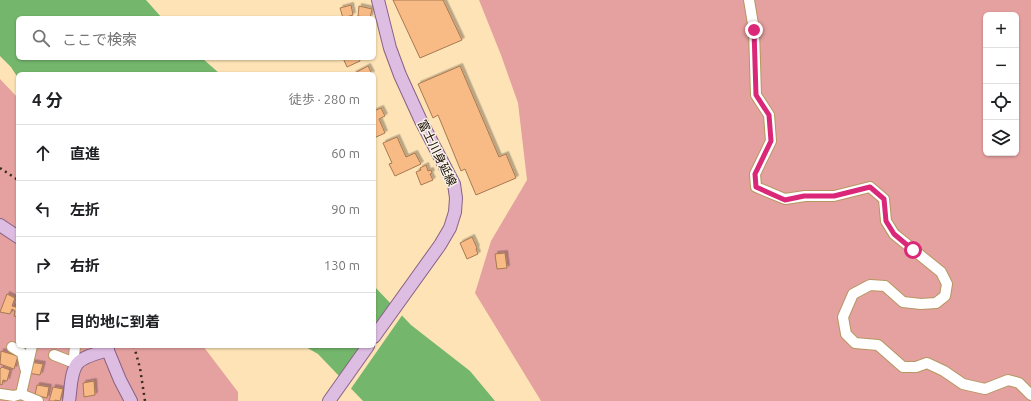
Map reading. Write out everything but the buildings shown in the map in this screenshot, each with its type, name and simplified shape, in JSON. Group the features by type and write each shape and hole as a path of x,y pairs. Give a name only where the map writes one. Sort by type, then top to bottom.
{"main road":[{"name":"富士川身延線","path":"376,334 440,245 450,228 455,212 456,198 454,184 421,121 400,75 390,48 378,0"},
{"path":"0,225 16,236"},
{"path":"69,401 73,375 77,364 107,348 120,380 131,401"},
{"path":"329,401 367,348"}],"street":[{"path":"749,0 754,30 756,95 769,115 771,141 755,174 756,187 785,200 804,196 834,196 870,187 884,199 886,221 894,234 941,272 947,284 945,296 936,302 921,304 903,302 885,286 870,285 853,294 843,317 846,334 855,343 878,345 902,367 916,367 927,363 944,370 964,384 985,389 1008,380 1014,381 1020,383 1031,395"},
{"path":"12,347 22,353 26,370"},
{"path":"21,394 32,348"},
{"path":"75,348 74,357 77,364"},
{"path":"54,355 77,364"},
{"path":"0,394 14,396 21,394 38,401"}],"shaded area":[{"path":"0,0 146,0 160,16 16,16 16,60 204,60 218,72 16,72 16,75 11,67 0,56"},
{"path":"479,0 1031,0 1031,401 541,401 475,293 491,241 527,180 518,103"},
{"path":"0,79 16,96 16,348 205,348 238,392 238,401 0,401"},
{"path":"376,288 411,325 470,371 495,401 363,401 318,354 308,348 376,348"}],"pier":[{"path":"393,303 403,314 350,390 338,378 360,348 376,348 376,325"}],"railway":[{"path":"0,168 16,179"},
{"path":"135,348 140,368 145,401"}],"route":[{"path":"754,30 756,95 769,115 771,141 755,174 756,187 785,200 804,196 834,196 870,187 884,199 886,221 894,234 913,250"}]}
